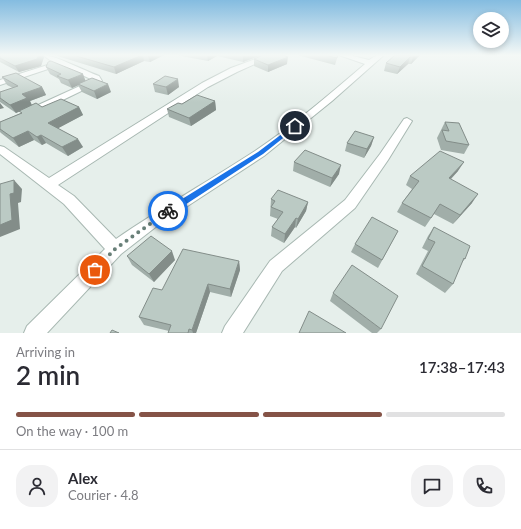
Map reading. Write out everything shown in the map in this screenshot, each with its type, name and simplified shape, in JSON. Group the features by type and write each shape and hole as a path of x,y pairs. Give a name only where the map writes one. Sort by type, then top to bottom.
{"street":[{"path":"0,83 37,71"},
{"path":"30,113 98,81 96,78 78,71"},
{"path":"48,185 204,85 233,71"},
{"path":"34,333 115,249 152,222 260,153 329,99 361,71"},
{"path":"232,333 276,266 350,204 384,157 407,121"},
{"path":"0,149 69,200 115,249"}],"building":[{"path":"54,71 74,71 83,74 68,80 57,76 61,74"},
{"path":"16,73 42,87 22,94 27,98 10,105 0,98 0,92 18,86 2,77"},
{"path":"165,76 178,79 166,87 153,84"},
{"path":"92,78 108,84 94,91 78,84"},
{"path":"197,95 215,101 189,118 167,109 178,103 182,104"},
{"path":"61,99 79,107 48,123 78,139 62,147 41,135 37,137 28,131 13,138 0,129 0,122 22,113 19,111 36,103 42,107"},
{"path":"445,122 459,123 469,145 446,141 442,130 449,131"},
{"path":"355,131 374,137 367,149 347,143"},
{"path":"305,150 341,165 332,178 294,162"},
{"path":"440,151 464,162 449,178 478,194 460,215 440,204 431,218 402,203 419,181 410,176"},
{"path":"14,180 14,193 10,194 12,220 0,225 0,184"},
{"path":"278,190 308,202 298,219 296,218 285,234 272,227 283,212 271,207 275,201 271,199"},
{"path":"372,217 398,231 382,260 355,244"},
{"path":"434,227 470,246 453,284 422,266 435,242 428,239"},
{"path":"151,236 172,251 149,274 127,256"},
{"path":"183,249 239,261 230,289 208,284 192,330 189,329 188,333 168,333 171,325 139,317 153,288 162,290"},
{"path":"352,265 398,296 381,329 333,293"},
{"path":"309,311 346,333 299,333"},
{"path":"112,330 119,333 110,333"}],"way so far":[{"path":"95,270 115,249 168,211"}],"route":[{"path":"168,211 260,153 295,126"}]}
